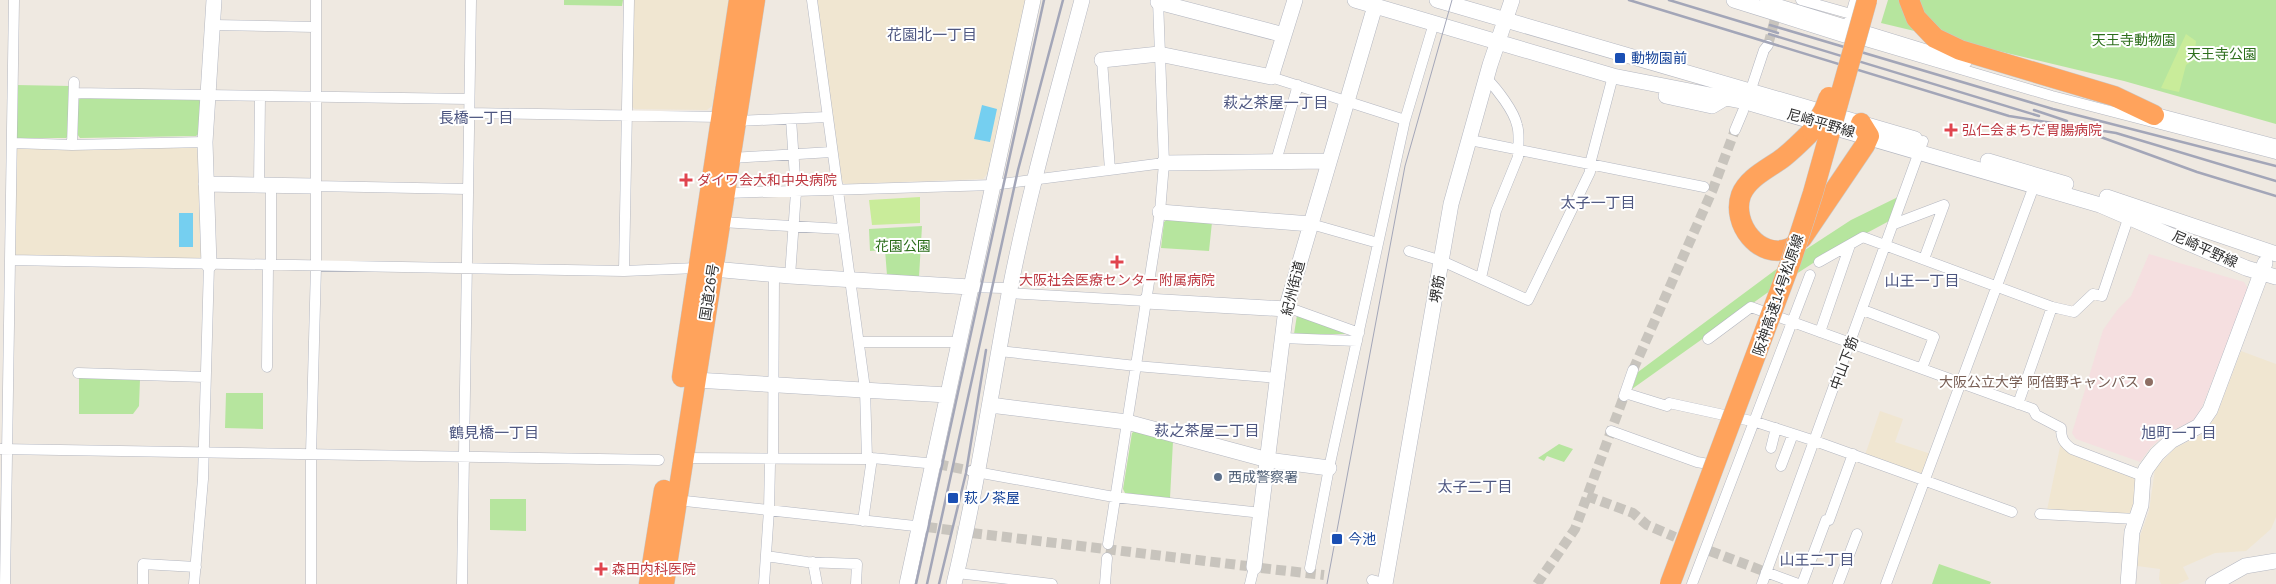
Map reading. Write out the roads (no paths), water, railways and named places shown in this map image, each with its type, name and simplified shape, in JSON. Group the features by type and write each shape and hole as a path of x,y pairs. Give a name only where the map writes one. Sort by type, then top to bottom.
{"highway":[{"name":"国道26号","path":"664,584 682,458 696,380 705,268 721,222 731,158 729,119 739,0"},
{"name":"国道26号","path":"649,584 705,268 729,119 755,0"},
{"name":"阪神高速14号松原線","path":"1670,584 1791,261 1813,193 1867,0"},
{"name":"阪神高速14号松原線","path":"1684,584 1802,263 1879,0"},
{"path":"1909,0 1916,18 1935,38 1960,50 2114,96 2154,115"},
{"path":"1856,7 1820,117 1812,131 1794,149 1746,187 1741,195 1739,211 1746,233 1766,248 1778,250 1791,248 1802,238 1827,204 1865,130"}],"street":[{"path":"5,584 3,449 5,294 10,260 14,0"},
{"path":"194,584 204,452 209,265 205,142 214,0"},
{"path":"311,584 311,454 316,266 314,186 316,0"},
{"path":"462,584 471,0"},
{"path":"624,271 629,0"},
{"path":"812,0 831,152 865,389 869,459 864,521"},
{"path":"907,584 923,527 958,342 1033,0"},
{"path":"1052,584 955,578 975,471 990,405 1009,293 1033,181 1082,0"},
{"path":"1272,77 1295,0"},
{"path":"1356,0 1376,3 1434,23 1620,77 1590,164 1590,172 1528,300 1442,260 1409,252"},
{"name":"尼崎平野線","path":"1436,0 1505,19 1865,130 2102,195 2272,253"},
{"name":"堺筋","path":"1382,583 1451,204 1498,41 1512,0"},
{"path":"1734,0 2108,104 2276,146"},
{"path":"1764,0 1846,31 2052,96 2276,154"},
{"path":"1801,0 1856,7"},
{"path":"1846,31 1856,7 1856,0"},
{"path":"1108,544 1160,212 1164,163 1158,1 1284,35"},
{"name":"紀州街道","path":"1250,584 1262,513 1286,309 1345,101 1376,3"},
{"path":"1310,568 1329,468 1378,243 1406,120 1434,23"},
{"path":"213,25 315,27"},
{"path":"1752,86 1764,50 1768,45"},
{"path":"1110,170 1102,60 1159,54 1272,77 1406,120"},
{"name":"尼崎平野線","path":"1620,77 1634,86 1647,91 1712,106 1727,97 1865,130"},
{"path":"1482,278 1496,211 1518,157 1517,124 1498,90 1487,79"},
{"path":"72,145 74,82"},
{"path":"1276,161 1298,86"},
{"path":"74,93 469,99"},
{"path":"260,96 269,265 266,367"},
{"path":"1735,130 1743,111"},
{"path":"469,113 729,119 827,117"},
{"path":"790,276 796,192 791,119"},
{"path":"1470,140 1704,187"},
{"path":"13,143 72,145 205,142"},
{"name":"尼崎平野線","path":"1922,146 2034,186 2129,216 2269,275"},
{"name":"中山下筋","path":"1762,584 1922,146"},
{"path":"731,158 831,152"},
{"path":"726,194 993,185 1164,163 1328,161"},
{"path":"206,184 467,189"},
{"path":"1886,584 2013,237 2018,233 2034,186"},
{"path":"1894,224 1944,205 1924,259"},
{"path":"1160,212 1311,224 1378,243"},
{"path":"1818,262 1864,237 2052,307 2074,312 2092,294 2102,296 2129,216"},
{"path":"721,222 842,229"},
{"path":"1820,332 1850,245"},
{"path":"2128,584 2136,519 2141,505 2143,476 2157,454 2171,441 2199,426 2210,410 2269,275 2272,253"},
{"path":"10,260 624,271 705,268 774,275 1003,288 1009,293 1286,309 1295,310 1358,337"},
{"path":"764,584 770,463 773,458 774,275"},
{"path":"1692,584 1756,422 1810,275"},
{"path":"1708,339 1751,307 2033,409 2036,415 2061,428 2061,436 2064,443 2072,449 2143,476"},
{"path":"2018,404 2052,307"},
{"path":"1863,310 1934,337 1922,368"},
{"path":"1663,584 1725,414 1766,312"},
{"path":"1282,338 1358,337"},
{"path":"859,342 958,342"},
{"path":"999,351 1136,366 1278,378"},
{"path":"1633,370 1624,394 1666,406 1669,403 1725,414 1776,428 1925,479 2012,512"},
{"path":"78,373 205,377"},
{"path":"696,380 774,383 947,395"},
{"path":"990,405 1126,422 1268,460 1329,468"},
{"path":"1771,448 1776,428"},
{"path":"1611,431 1708,464"},
{"path":"1781,466 1792,434"},
{"path":"3,449 659,460"},
{"path":"1802,584 1826,520 1830,520 1853,454"},
{"path":"682,458 869,459 936,463"},
{"path":"975,471 1114,497 1262,513"},
{"path":"676,500 923,527"},
{"path":"2040,514 2136,519"},
{"path":"1838,584 1857,534"},
{"path":"1684,540 1701,547"},
{"path":"766,556 813,562 857,564 856,584"},
{"path":"1105,584 1107,558"},
{"path":"2213,584 2245,566 2276,561"},
{"path":"813,562 817,584"},
{"path":"143,584 143,564 196,567"},
{"path":"1766,572 1798,584"}],"water":[{"path":"982,105 997,109 990,142 974,139"},
{"path":"179,213 193,213 193,247 179,247"}],"tunnel":[{"path":"1768,45 1778,8"},
{"path":"1633,370 1713,189 1735,130"},
{"path":"1537,584 1575,529 1624,396"},
{"path":"938,464 971,471"},
{"path":"1587,496 1633,513 1647,525 1675,537"},
{"path":"927,527 957,531"},
{"path":"972,533 1247,566"},
{"path":"1710,551 1766,572"},
{"path":"1261,568 1324,575"}],"tram line":[{"path":"1327,584 1405,166 1452,0"}],"railway":[{"path":"916,584 1044,0"},
{"path":"927,584 1018,170 1063,0"},
{"path":"1629,0 2009,116 2116,133 2276,181"},
{"path":"1669,0 1778,33"},
{"path":"1770,25 2053,109 2276,166"},
{"path":"1769,34 2039,116"},
{"path":"2034,110 2067,121"},
{"path":"2098,136 2197,172 2276,196"},
{"path":"939,584 966,473 986,350"}],"place":[{"name":"動物園前","path":"1620,58"},
{"name":"弘仁会まちだ胃腸病院","path":"1951,130"},
{"name":"ダイワ会大和中央病院","path":"686,180"},
{"name":"大阪社会医療センター附属病院","path":"1117,262"},
{"name":"大阪公立大学 阿倍野キャンパス","path":"2149,382"},
{"name":"西成警察署","path":"1218,477"},
{"name":"萩ノ茶屋","path":"953,498"},
{"name":"今池","path":"1337,539"},
{"name":"森田内科医院","path":"601,569"}],"district":[{"name":"花園北一丁目","path":"932,35"},
{"name":"萩之茶屋一丁目","path":"1276,103"},
{"name":"長橋一丁目","path":"476,118"},
{"name":"太子一丁目","path":"1598,203"},
{"name":"山王一丁目","path":"1922,281"},
{"name":"萩之茶屋二丁目","path":"1207,431"},
{"name":"鶴見橋一丁目","path":"494,433"},
{"name":"旭町一丁目","path":"2179,433"},
{"name":"太子二丁目","path":"1475,487"},
{"name":"山王二丁目","path":"1817,560"}],"park label":[{"name":"天王寺動物園","path":"2134,40"},
{"name":"天王寺公園","path":"2222,54"},
{"name":"花園公園","path":"903,246"}]}
